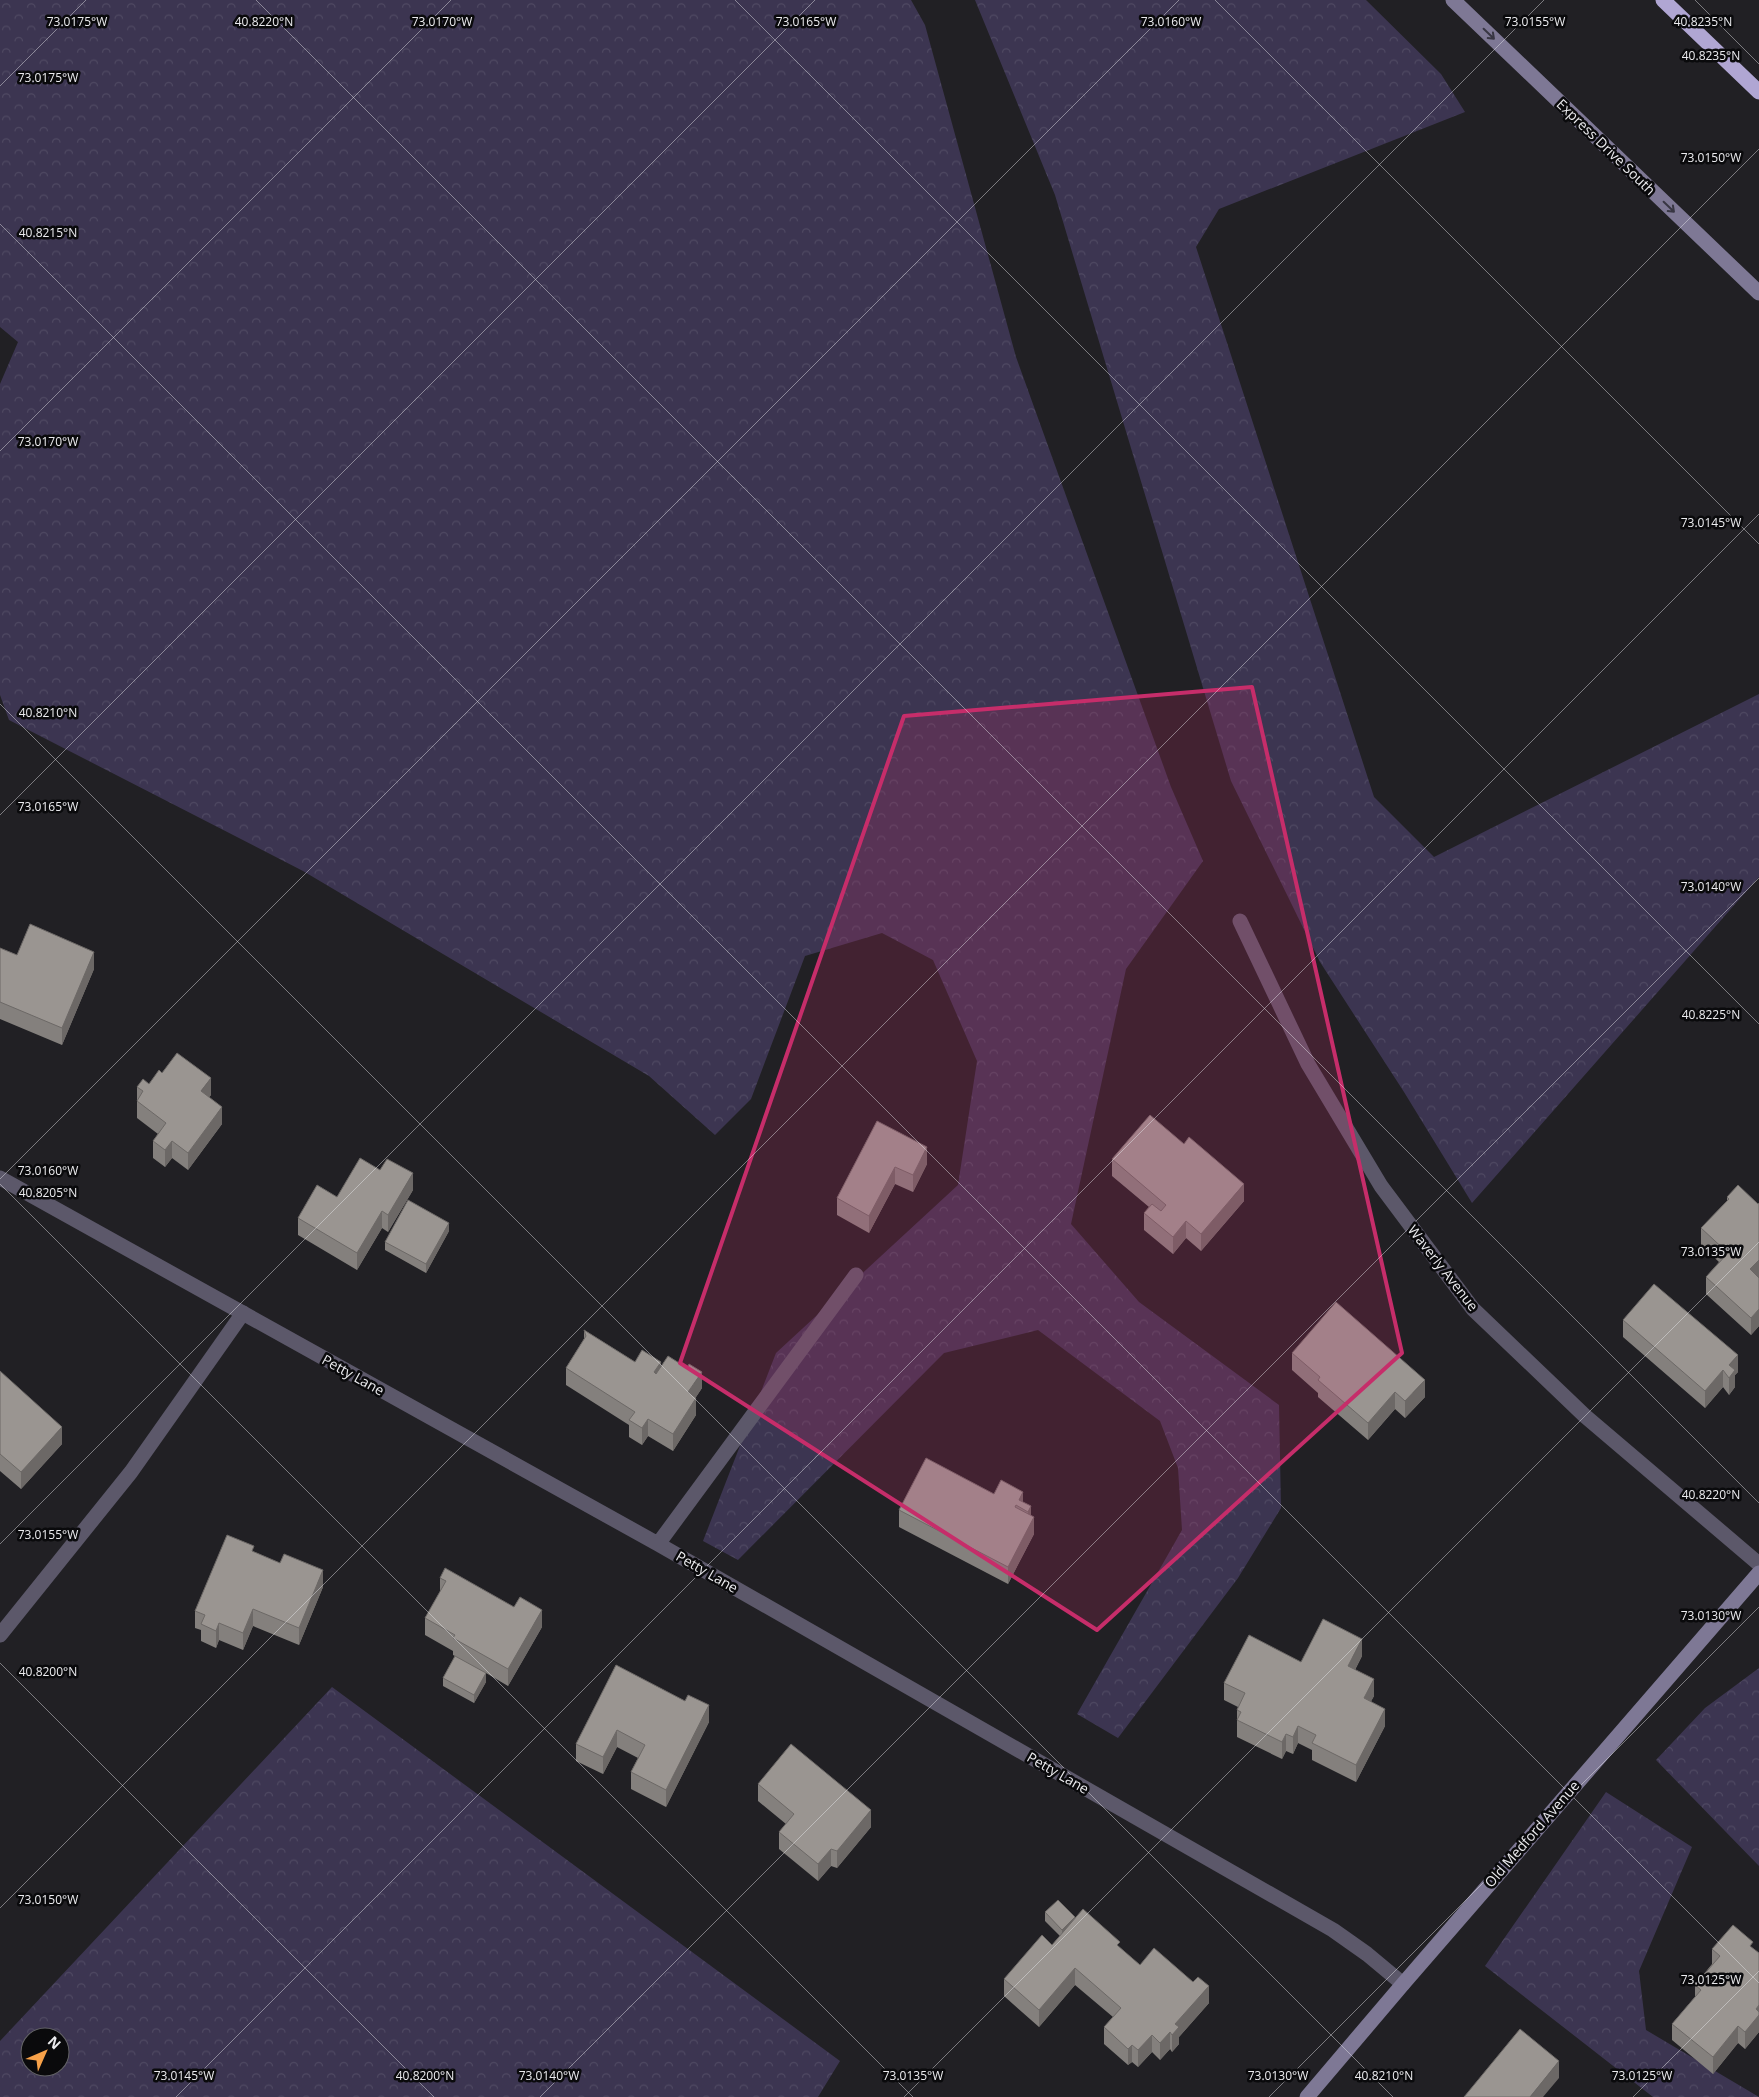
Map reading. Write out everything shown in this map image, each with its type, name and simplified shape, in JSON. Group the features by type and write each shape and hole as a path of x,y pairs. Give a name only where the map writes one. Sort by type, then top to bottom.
{"highway":[{"path":"1663,0 1759,92"}],"street":[{"name":"Express Drive South","path":"1453,0 1759,293"},
{"name":"Waverly Avenue","path":"1240,921 1308,1064 1376,1178 1473,1309 1585,1416 1759,1564"},
{"name":"Petty Lane","path":"0,1178 658,1544 1333,1930 1367,1954 1403,1984"},
{"path":"658,1544 856,1275"},
{"path":"0,1634 131,1472 243,1313"},
{"name":"Old Medford Avenue","path":"1307,2097 1759,1573"}],"highlighted area":[{"path":"1252,687 1402,1353 1097,1630 680,1363 904,716"}],"green space":[{"path":"0,0 911,0 925,25 1016,357 1171,787 1203,861 1126,969 1071,1224 1139,1302 1279,1405 1281,1508 1238,1578 1118,1738 1077,1714 1182,1530 1178,1468 1160,1421 1038,1330 944,1353 738,1560 703,1541 776,1353 958,1185 977,1061 933,960 882,933 805,956 751,1099 715,1135 649,1076 303,871 9,720 0,695 0,384 18,342 0,327"},
{"path":"975,0 1366,0 1441,74 1465,112 1219,209 1196,247 1374,797 1434,857 1759,694 1759,877 1472,1203 1404,1092 1320,962 1231,781 1055,195"},
{"path":"1759,1668 1759,1866 1656,1760 1705,1708"},
{"path":"332,1687 840,2061 818,2097 0,2097 0,2041"},
{"path":"1606,1792 1692,1847 1639,1971 1646,2030 1759,2097 1653,2097 1485,1966"}],"building":[{"path":"30,924 94,952 62,1028 0,1002 0,948 17,955"},
{"path":"177,1053 211,1078 201,1091 222,1107 188,1153 172,1141 165,1150 153,1141 166,1123 137,1101 143,1091 137,1087 143,1079 149,1084 159,1070 162,1073"},
{"path":"1150,1115 1184,1144 1189,1137 1244,1184 1201,1234 1186,1221 1173,1237 1144,1213 1152,1204 1161,1211 1166,1205 1112,1159"},
{"path":"877,1121 927,1147 913,1175 895,1167 869,1216 837,1198"},
{"path":"360,1158 380,1170 387,1159 413,1173 388,1215 382,1211 357,1253 298,1218 317,1185 337,1197"},
{"path":"1738,1185 1759,1203 1759,1260 1750,1269 1759,1278 1759,1309 1751,1318 1706,1277 1728,1253 1701,1228 1729,1199 1727,1197"},
{"path":"408,1200 449,1223 426,1264 385,1242"},
{"path":"1654,1284 1738,1355 1729,1365 1735,1370 1729,1378 1723,1370 1705,1391 1623,1320"},
{"path":"1336,1302 1425,1380 1405,1401 1395,1392 1368,1423 1318,1380 1320,1377 1292,1353"},
{"path":"584,1330 635,1362 642,1350 661,1362 654,1372 656,1374 668,1356 687,1368 689,1364 702,1372 688,1392 696,1398 673,1434 648,1419 642,1428 629,1420 635,1412 566,1368 586,1336"},
{"path":"0,1371 62,1427 21,1472 0,1454"},
{"path":"926,1458 994,1494 1001,1480 1023,1492 1019,1500 1031,1506 1028,1512 1016,1505 1015,1507 1034,1517 1008,1567 899,1510"},
{"path":"227,1535 254,1546 252,1551 280,1563 284,1554 323,1570 299,1628 253,1609 243,1633 219,1623 216,1631 201,1624 205,1615 195,1611"},
{"path":"445,1568 514,1607 520,1597 542,1610 508,1669 453,1638 455,1635 425,1618 446,1581 440,1578"},
{"path":"1323,1619 1362,1639 1348,1666 1374,1679 1364,1698 1385,1709 1356,1765 1312,1743 1316,1735 1298,1726 1293,1737 1286,1734 1282,1742 1237,1720 1241,1712 1237,1710 1245,1693 1224,1683 1249,1635 1301,1662"},
{"path":"455,1656 486,1673 474,1695 443,1678"},
{"path":"616,1665 685,1701 688,1695 709,1705 666,1790 631,1772 645,1745 617,1730 603,1757 576,1744"},
{"path":"791,1744 871,1810 837,1851 831,1849 818,1864 779,1832 794,1814 758,1784"},
{"path":"1058,1900 1075,1917 1062,1930 1045,1912"},
{"path":"1083,1909 1120,1942 1117,1945 1140,1965 1154,1948 1193,1982 1198,1977 1209,1986 1175,2024 1179,2027 1172,2035 1170,2032 1160,2043 1152,2035 1138,2050 1132,2045 1128,2049 1104,2027 1121,2008 1075,1968 1039,2010 1004,1979 1042,1935 1052,1945"},
{"path":"1733,1925 1753,1942 1750,1946 1759,1953 1759,2005 1756,2009 1759,2015 1745,2032 1738,2026 1713,2057 1672,2024 1701,1990 1695,1985 1720,1956 1712,1949"},
{"path":"1520,2029 1559,2061 1530,2097 1464,2097"}]}
